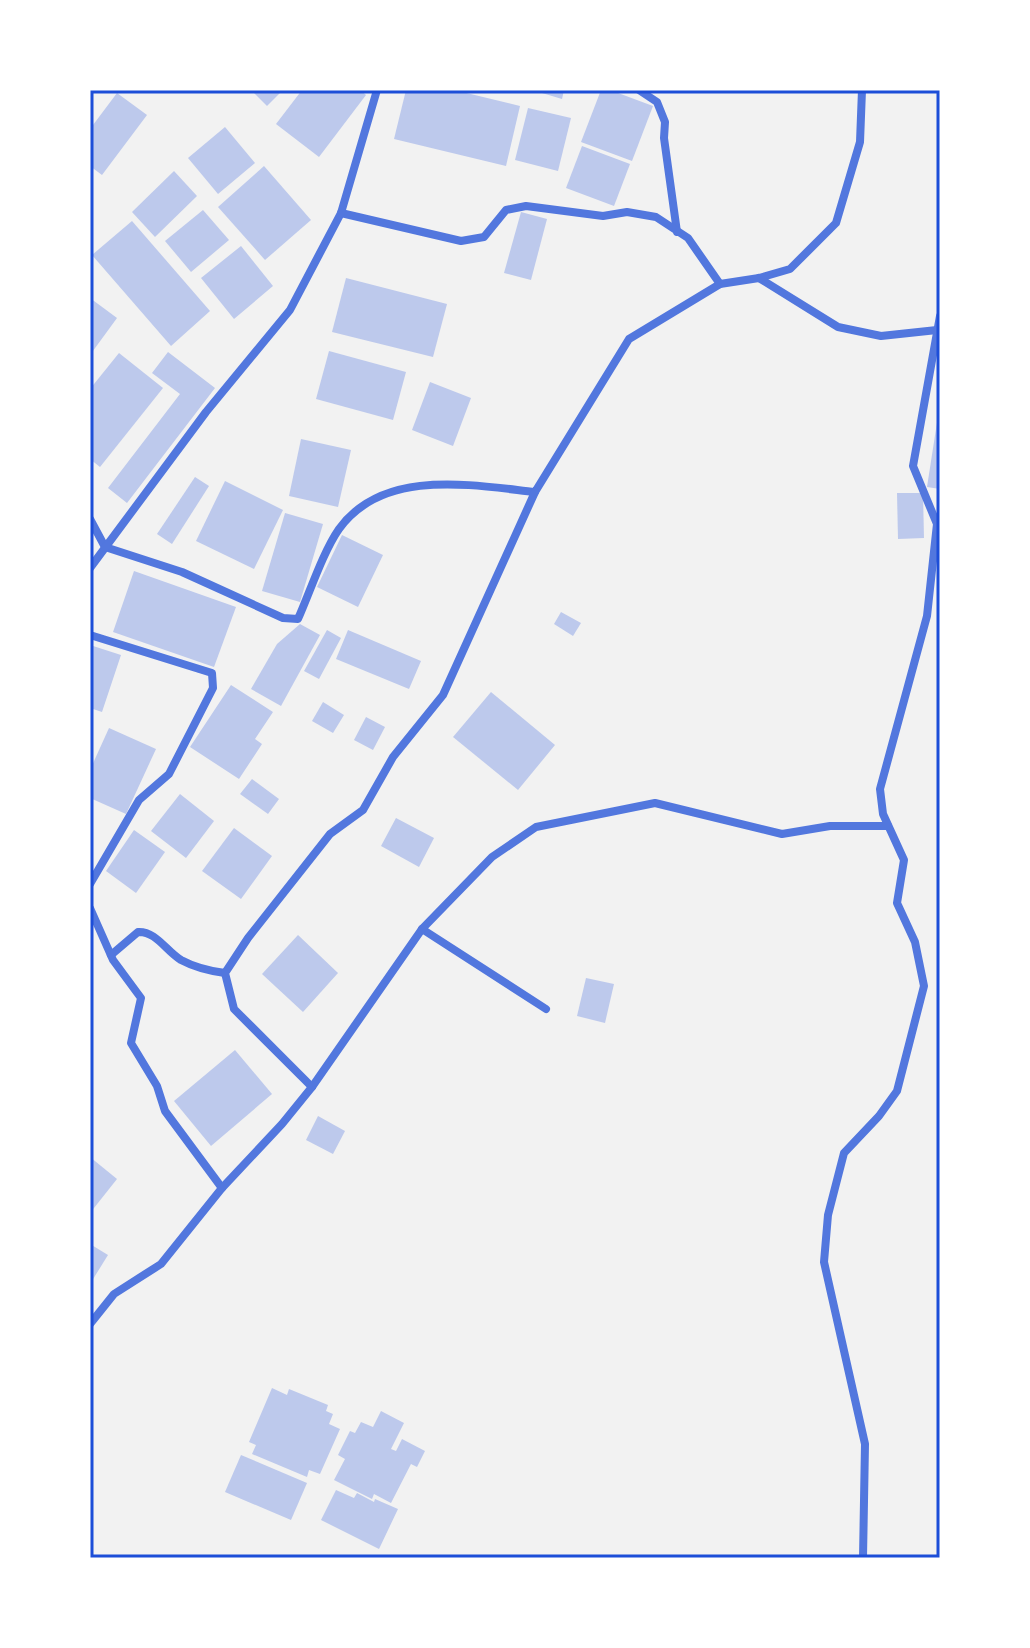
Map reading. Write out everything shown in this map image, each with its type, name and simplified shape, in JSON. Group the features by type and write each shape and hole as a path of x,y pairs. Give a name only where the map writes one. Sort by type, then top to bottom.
{"street":[{"path":"90,568 206,412 290,310 341,213 377,90"},
{"path":"639,90 657,102 665,122 677,233"},
{"path":"312,1087 234,1009 225,973 248,938 330,834 363,810 393,757 443,695 535,492 629,339 720,284 790,269 836,223 860,142 862,90"},
{"path":"341,213 461,241 484,237 506,210 526,206 603,216 627,212 656,217 688,238 720,284"},
{"path":"759,278 838,327 881,336 937,330"},
{"path":"863,1558 866,1551 865,1444 824,1262 828,1215 844,1153 879,1116 897,1091 924,986 915,942 897,903 904,860 883,814 880,789 927,616 938,524 913,466 940,316"},
{"path":"90,519 105,547 182,572 283,618 298,619 337,532 353,512 392,491 447,483 535,492"},
{"path":"90,635 212,673 213,688 169,774 139,800 90,884"},
{"path":"90,1324 114,1294 161,1264 222,1188 282,1124 312,1087 422,929 492,857 536,827 655,803 782,834 830,826 888,826"},
{"path":"90,908 111,955 141,998 131,1043 157,1086 165,1111 222,1188"},
{"path":"422,929 546,1009"},
{"path":"111,955 143,931 150,933 179,959 204,971 225,973"}],"building":[{"path":"251,90 283,90 267,106"},
{"path":"302,90 360,90 366,95 319,157 276,124"},
{"path":"406,90 454,90 520,106 506,166 394,139"},
{"path":"532,90 564,90 562,99"},
{"path":"601,90 610,90 653,106 632,161 581,142"},
{"path":"117,93 147,115 102,175 90,166 90,129"},
{"path":"528,108 571,118 558,171 515,160"},
{"path":"225,127 255,163 218,194 188,158"},
{"path":"582,146 630,164 614,206 566,188"},
{"path":"264,166 311,220 265,260 218,207"},
{"path":"174,171 197,196 155,237 132,212"},
{"path":"203,210 229,240 191,272 165,241"},
{"path":"521,212 547,219 531,280 504,273"},
{"path":"132,221 210,311 171,346 92,255"},
{"path":"241,246 273,286 234,319 201,278"},
{"path":"346,278 447,304 433,357 332,332"},
{"path":"90,298 117,318 90,355"},
{"path":"329,351 406,372 393,420 316,399"},
{"path":"168,352 215,388 127,503 108,488 180,394 152,373"},
{"path":"119,353 163,388 100,467 90,459 90,389"},
{"path":"430,382 471,398 453,446 412,430"},
{"path":"940,416 940,489 927,487"},
{"path":"301,439 351,450 338,507 289,496"},
{"path":"195,477 209,486 172,544 157,534"},
{"path":"225,481 283,510 254,569 196,541"},
{"path":"897,493 923,493 924,538 898,539"},
{"path":"285,513 323,524 300,602 262,591"},
{"path":"342,535 383,555 358,607 317,587"},
{"path":"134,571 236,607 214,667 113,632"},
{"path":"561,612 581,623 573,636 554,624"},
{"path":"300,624 320,635 281,706 251,689 277,644"},
{"path":"327,630 341,638 319,679 304,671"},
{"path":"348,630 421,661 409,689 336,659"},
{"path":"90,645 121,655 102,712 90,708"},
{"path":"231,685 273,712 255,739 262,744 239,779 190,747"},
{"path":"491,692 555,745 518,790 453,737"},
{"path":"323,702 344,715 333,733 312,721"},
{"path":"366,717 385,727 373,750 354,740"},
{"path":"109,728 156,749 126,814 90,798 90,770"},
{"path":"252,779 279,799 268,814 240,794"},
{"path":"180,794 214,821 186,858 151,831"},
{"path":"396,818 434,838 419,867 381,846"},
{"path":"234,828 272,856 241,899 202,871"},
{"path":"134,830 165,852 136,893 106,871"},
{"path":"298,935 338,973 303,1012 262,974"},
{"path":"586,978 614,984 605,1023 577,1016"},
{"path":"235,1050 272,1094 211,1146 174,1101"},
{"path":"318,1116 345,1131 333,1154 306,1140"},
{"path":"90,1157 117,1179 90,1213"},
{"path":"90,1244 108,1255 90,1284"},
{"path":"272,1388 287,1395 289,1389 328,1405 326,1411 333,1414 329,1424 340,1429 320,1474 309,1470 307,1477 252,1454 256,1445 249,1442"},
{"path":"381,1411 404,1423 391,1449 396,1451 402,1439 425,1451 417,1467 411,1464 391,1503 374,1494 372,1499 334,1480 345,1459 338,1455 350,1431 355,1433 361,1422 373,1427"},
{"path":"241,1455 307,1483 291,1520 225,1492"},
{"path":"336,1490 354,1498 357,1493 398,1509 379,1549 321,1520"}]}
